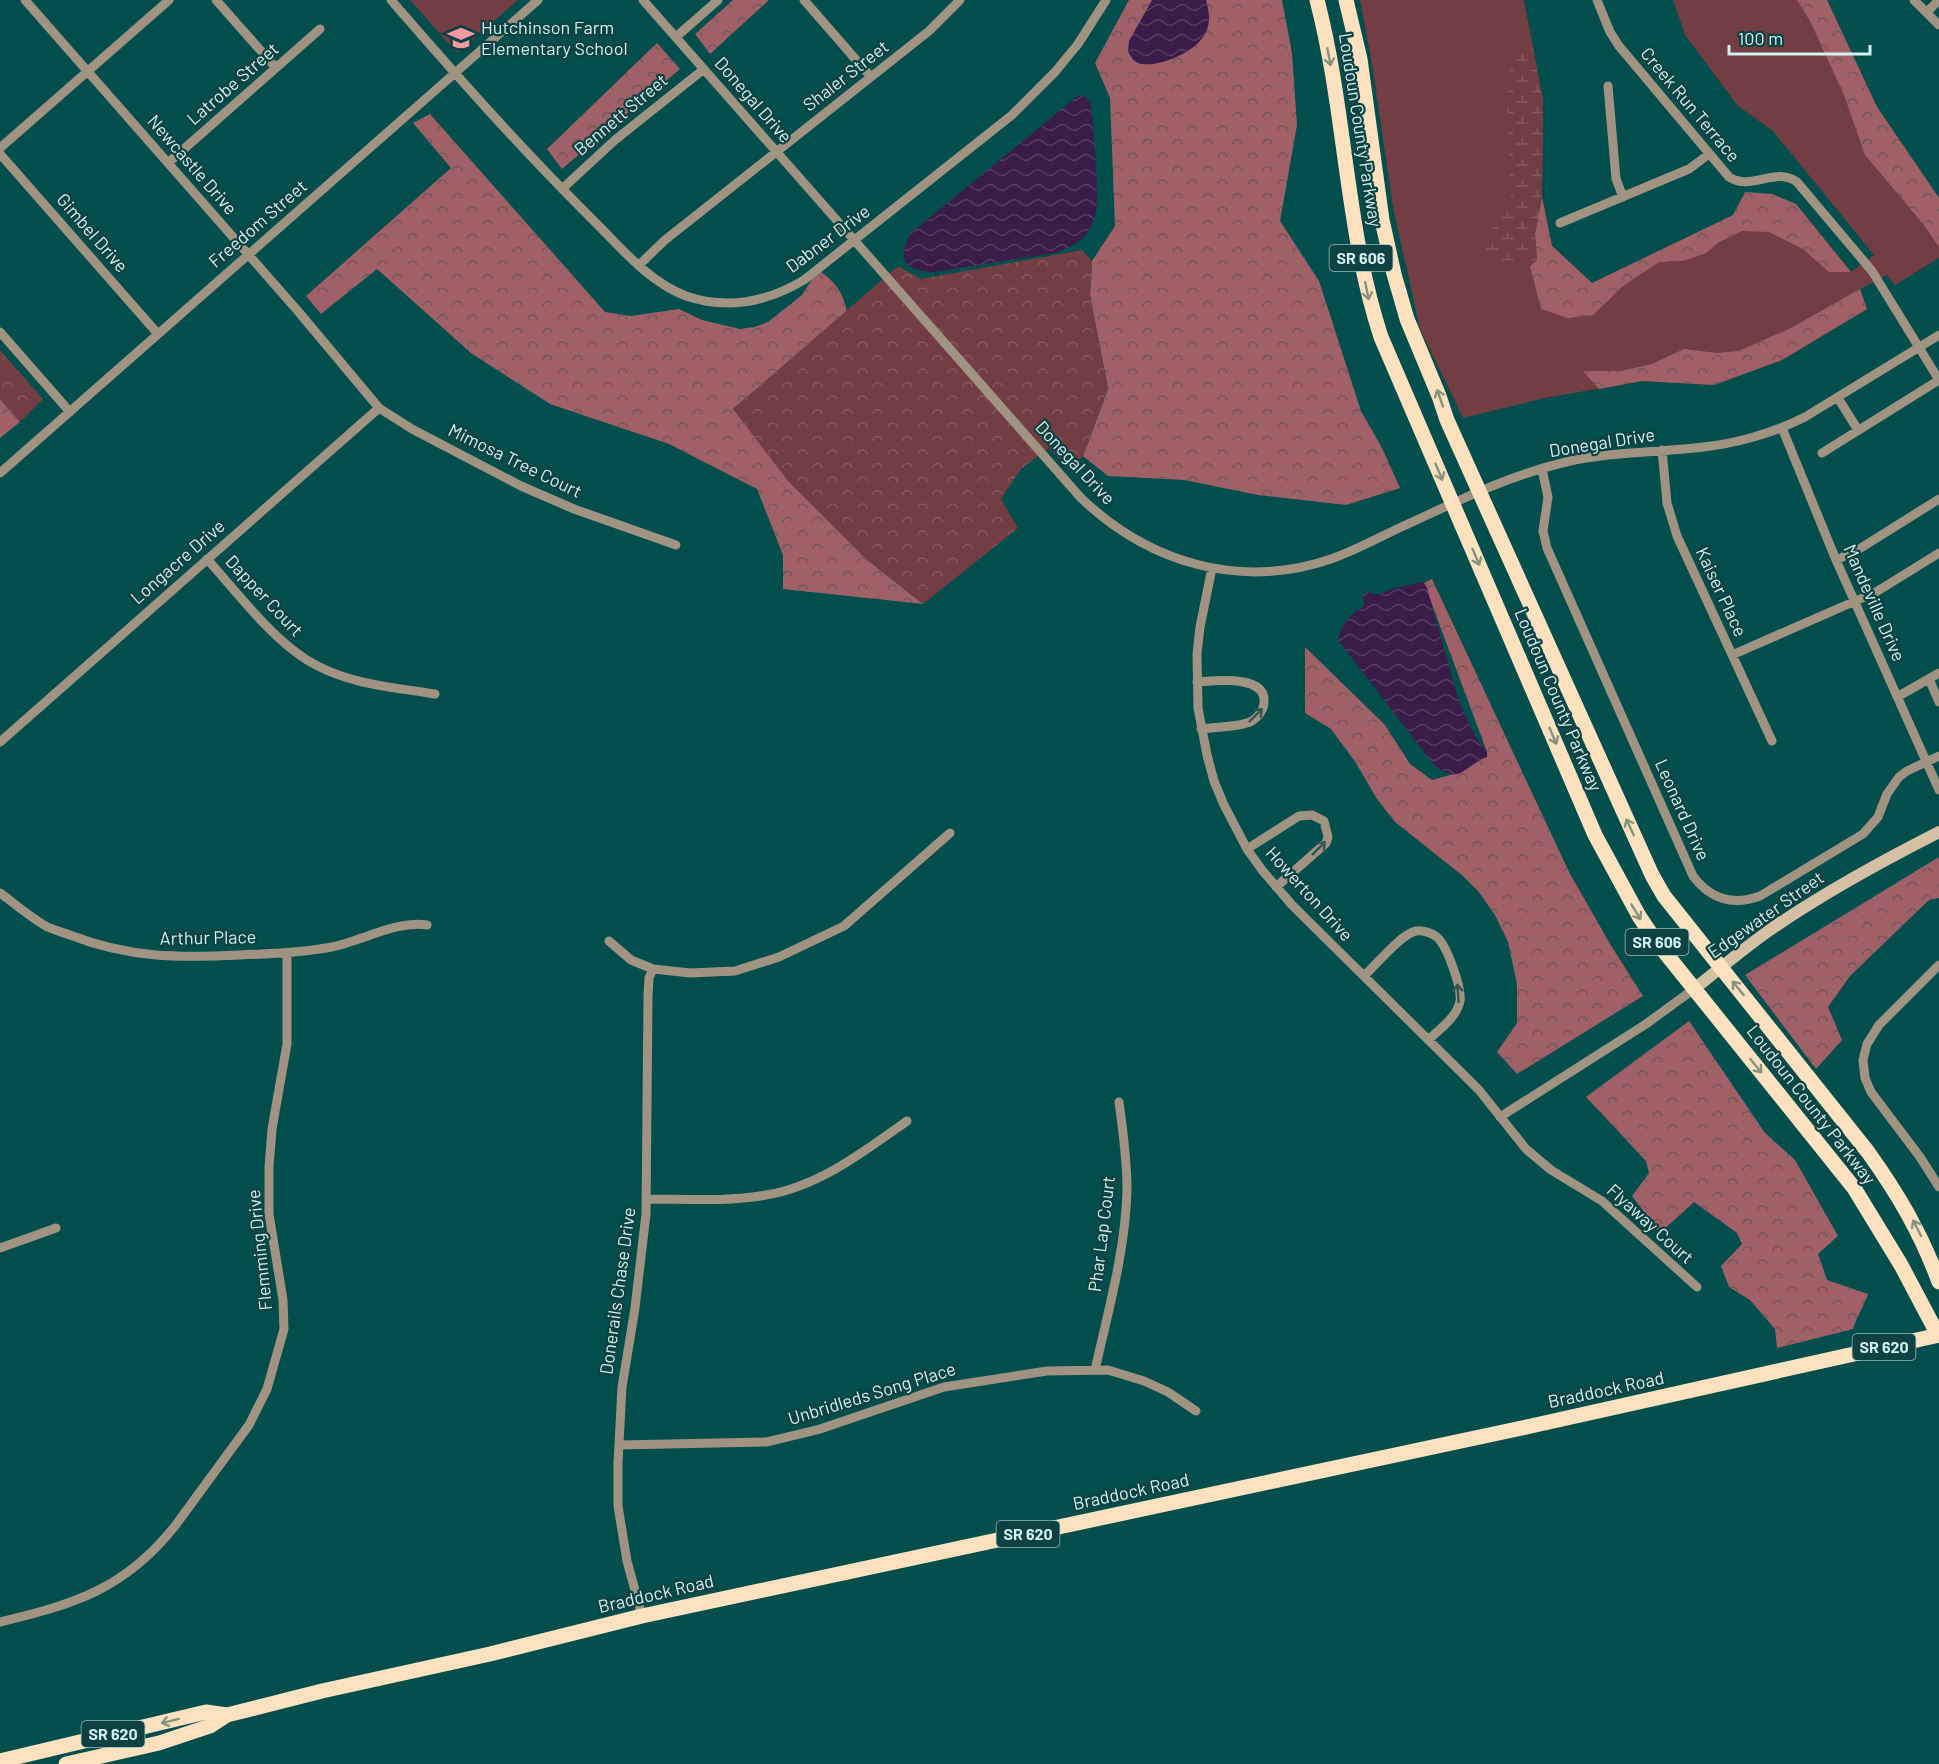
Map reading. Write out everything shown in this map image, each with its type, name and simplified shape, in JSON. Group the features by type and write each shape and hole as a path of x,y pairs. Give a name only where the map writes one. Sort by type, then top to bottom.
{"main road":[{"name":"Loudoun County Parkway","path":"1317,0 1331,66 1339,128 1369,301 1381,337 1595,835 1639,916 1694,989 1854,1188 1901,1265 1939,1336"},
{"name":"Loudoun County Parkway","path":"1346,0 1360,59 1382,219 1407,319 1447,420 1652,875 1664,896 1868,1152 1895,1190 1918,1230 1939,1282"},
{"name":"Braddock Road","path":"66,1764 157,1744 210,1726 227,1715 642,1616 1531,1426 1939,1336"},
{"name":"Braddock Road","path":"0,1761 206,1712 227,1715"}],"street":[{"name":"Newcastle Drive","path":"25,0 249,254 379,408"},
{"path":"0,148 169,0"},
{"path":"216,0 276,68"},
{"name":"Dabner Drive","path":"391,0 562,189 653,278 685,295 702,300 735,303 753,301 788,290 804,280 1012,115 1038,91 1078,44 1106,0"},
{"name":"Freedom Street","path":"0,473 538,0"},
{"name":"Donegal Drive","path":"643,0 1081,498 1100,517 1145,546 1179,560 1212,568 1259,572 1307,566 1354,549 1479,491 1542,469 1593,457 1749,439 1782,428 1805,417 1939,335"},
{"path":"676,37 718,0"},
{"path":"804,0 871,77"},
{"name":"Shaler Street","path":"639,265 665,240 929,31 960,0"},
{"name":"Creek Run Terrace","path":"1597,0 1610,32 1620,46 1729,177 1735,181 1751,183 1784,176 1797,182 1872,271 1918,348"},
{"path":"1914,0 1939,25"},
{"path":"1927,12 1939,0"},
{"name":"Latrobe Street","path":"168,163 320,29"},
{"name":"Bennett Street","path":"562,189 615,140 704,69"},
{"path":"1608,86 1616,179 1623,197"},
{"name":"Gimbel Drive","path":"0,153 158,334"},
{"path":"1560,223 1689,169 1709,154"},
{"path":"0,332 70,412"},
{"path":"1822,453 1939,380 1918,348"},
{"path":"1838,398 1858,430"},
{"name":"Mimosa Tree Court","path":"379,408 412,429 521,486 574,509 676,545"},
{"name":"Longacre Drive","path":"0,742 379,408"},
{"name":"Mandeville Drive","path":"1782,428 1836,560 1939,790"},
{"name":"Kaiser Place","path":"1662,450 1670,519 1772,741"},
{"name":"Leonard Drive","path":"1542,469 1548,497 1543,531 1547,548 1693,876 1708,892 1729,901 1749,900 1760,896 1863,834 1878,817 1892,785 1907,771 1939,756"},
{"path":"1836,560 1856,551 1939,499"},
{"path":"1732,655 1876,592 1939,553"},
{"name":"Dapper Court","path":"207,559 276,636 308,661 328,671 367,683 435,694"},
{"name":"Howerton Drive","path":"1212,568 1200,627 1197,682 1201,729 1207,755 1218,789 1233,823 1247,849 1276,887 1479,1090 1500,1117"},
{"path":"1897,697 1939,673"},
{"path":"1929,679 1939,702"},
{"path":"1197,682 1246,681 1261,691 1264,703 1261,713 1250,722 1201,729"},
{"path":"1247,849 1299,816 1312,815 1324,821 1328,837 1326,843 1276,887"},
{"name":"Edgewater Street","path":"1500,1117 1646,1024 1766,933 1808,905 1850,879 1939,832"},
{"path":"609,941 631,960 652,969 690,973 735,971 779,957 844,926 950,833"},
{"name":"Arthur Place","path":"0,893 45,926 95,945 145,955 199,957 287,953 328,948 403,925 415,923 427,925"},
{"path":"1364,976 1407,934 1422,931 1437,937 1443,944 1456,978 1460,1002 1453,1017 1428,1040"},
{"name":"Flemming Drive","path":"0,1622 79,1601 101,1590 145,1558 164,1541 242,1434 267,1389 284,1329 283,1300 269,1214 268,1167 272,1129 287,1044 287,953"},
{"path":"1939,965 1879,1025 1867,1044 1863,1060 1865,1078 1871,1092 1920,1157 1939,1187"},
{"name":"Donerails Chase Drive","path":"642,1616 627,1561 618,1506 622,1387 636,1308 646,1199 648,996 652,969"},
{"name":"Phar Lap Court","path":"1095,1370 1114,1282 1127,1192 1127,1160 1119,1102"},
{"name":"Flyaway Court","path":"1500,1117 1526,1149 1551,1170 1602,1201 1697,1287"},
{"path":"646,1199 726,1199 767,1195 804,1183 849,1162 907,1121"},
{"path":"0,1248 56,1228"},
{"name":"Unbridleds Song Place","path":"619,1445 766,1442 820,1429 944,1387 1047,1371 1108,1370 1144,1381 1168,1392 1196,1411"}],"green space":[{"name":"Hutchinson Farm Elementary School","path":"410,0 518,0 459,52 455,51"},
{"path":"733,0 769,0 710,54 695,34"},
{"path":"1129,0 1282,0 1292,53 1297,125 1280,221 1319,281 1361,411 1382,448 1400,488 1346,505 1258,495 1184,480 1108,476 1083,456 1108,389 1090,295 1092,261 1115,226 1110,98 1095,63"},
{"path":"1360,0 1524,0 1543,101 1542,197 1552,246 1592,283 1734,215 1772,194 1796,204 1851,272 1874,255 1773,131 1738,106 1685,35 1673,0 1827,0 1877,107 1939,198 1939,258 1895,285 1887,275 1860,289 1867,309 1782,360 1714,385 1642,381 1545,398 1463,418 1420,329 1393,207"},
{"path":"1797,0 1827,0 1877,107 1939,198 1939,247 1924,225 1865,155 1844,95 1810,21"},
{"path":"657,43 680,69 562,169 547,149"},
{"path":"1533,48 1543,101 1542,197 1535,234 1537,260 1530,266 1500,265 1483,246 1483,238 1493,227 1511,197 1507,104 1510,60"},
{"path":"430,114 605,312 631,316 679,309 702,320 740,329 754,327 768,322 802,295 818,270 829,278 841,293 847,312 733,409 865,558 923,604 783,589 783,555 757,489 669,444 550,404 471,353 377,269 321,314 306,296 451,168 413,123"},
{"path":"1745,192 1772,194 1796,204 1851,272 1829,272 1803,249 1769,232 1742,231 1719,242 1706,253 1683,261 1659,262 1623,286 1593,315 1568,318 1541,309 1530,266 1537,260 1535,234 1542,197 1552,246 1592,283 1733,215"},
{"path":"1082,250 1092,261 1090,295 1108,389 1083,456 1070,470 1049,448 1021,469 1001,499 1018,528 923,604 865,558 788,481 733,409 898,266 921,279"},
{"path":"1860,289 1867,309 1782,360 1714,385 1642,381 1599,389 1583,371 1621,371 1652,364 1684,349 1717,353 1739,351 1791,328"},
{"path":"0,350 43,399 20,422 0,399"},
{"path":"0,399 20,422 0,438"},
{"path":"1432,579 1569,872 1643,996 1517,1074 1497,1052 1517,1023 1517,984 1508,942 1495,915 1478,891 1463,876 1395,822 1331,729 1305,713 1305,647 1385,725 1410,764 1432,780 1450,775 1487,752 1424,583"},
{"path":"1939,857 1939,898 1929,900 1850,976 1828,1007 1842,1040 1816,1069 1745,975"},
{"path":"1689,1021 1765,1133 1795,1160 1838,1236 1818,1254 1827,1280 1868,1294 1853,1329 1777,1348 1775,1329 1750,1300 1729,1287 1721,1266 1742,1244 1737,1233 1694,1202 1660,1233 1632,1196 1649,1173 1646,1161 1586,1097"}],"water":[{"path":"1152,0 1206,0 1209,24 1202,39 1187,51 1159,63 1142,64 1135,61 1128,52 1129,41"},
{"path":"1079,95 1090,103 1092,113 1097,185 1096,211 1093,222 1080,240 1055,253 934,272 916,269 906,262 904,250 911,233"},
{"path":"1418,582 1424,583 1427,588 1459,702 1475,736 1487,752 1487,757 1456,775 1442,771 1433,764 1338,640 1346,622 1365,603 1362,596 1370,590 1372,594 1378,594"}],"place":[{"name":"Hutchinson Farm Elementary School","path":"461,38"}]}
